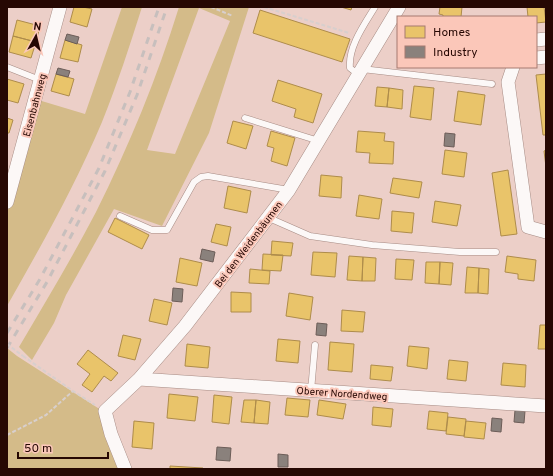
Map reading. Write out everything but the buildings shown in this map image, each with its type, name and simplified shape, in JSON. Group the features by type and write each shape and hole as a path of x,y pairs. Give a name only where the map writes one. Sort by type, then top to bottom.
{"street":[{"name":"Eisenbahnweg","path":"7,202 60,7"},
{"name":"Bei den Weidenbäumen","path":"106,411 139,379 185,326 269,218 289,190 399,7"},
{"path":"513,68 508,82 528,227 546,232"},
{"name":"Oberer Nordendweg","path":"139,379 546,406"},
{"path":"106,411 111,434 125,469"}],"lane":[{"path":"375,7 354,44 349,60 350,68 361,72 492,84"},
{"path":"7,67 40,80"},
{"path":"245,118 319,141"},
{"path":"120,216 152,230 167,230 194,182 201,177 208,176 289,190"},
{"path":"269,218 310,236 372,245 460,252 496,252"},
{"path":"311,391 315,345"}],"path":[{"path":"211,7 233,16"},
{"path":"264,7 358,36"},
{"path":"7,344 73,391 106,411"},
{"path":"7,435 46,415 73,391"}],"shaded area":[{"path":"122,7 142,7 108,108 92,146 69,193 7,306 7,197 35,99 85,114"},
{"path":"179,7 249,7 209,133 162,226 114,209 66,295 54,323 32,360 19,347 78,246 96,212 142,111","holes":["199,8 230,21 175,154 147,150"]},
{"path":"7,348 101,410 120,469 7,469"}],"railway":[{"path":"7,333 40,279 99,168 130,92 159,7"},
{"path":"7,348 47,282 105,171 137,95 167,7"}]}
